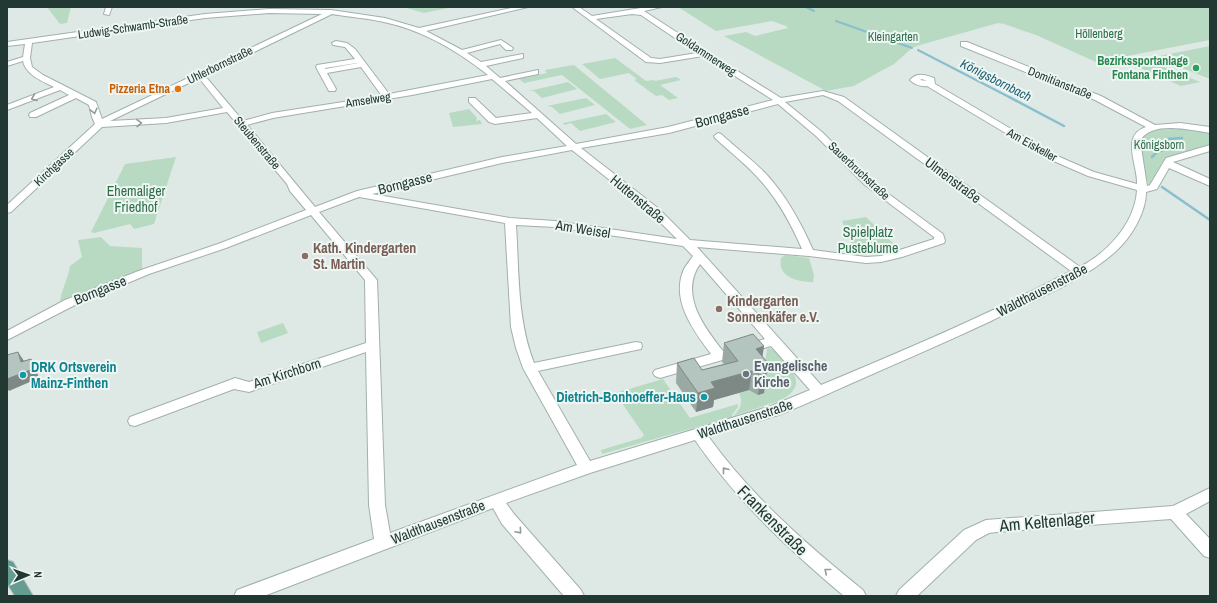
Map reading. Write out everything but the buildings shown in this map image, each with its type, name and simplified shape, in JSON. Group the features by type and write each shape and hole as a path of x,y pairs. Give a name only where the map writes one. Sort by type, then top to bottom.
{"main road":[{"path":"7,567 24,596"}],"street":[{"name":"Uhlerbornstraße","path":"100,124 341,7"},
{"path":"419,30 525,7"},
{"path":"575,7 649,60 660,61 704,54"},
{"name":"Goldammerweg","path":"590,18 659,7"},
{"name":"Ludwig-Schwamb-Straße","path":"7,44 243,10 331,12 385,20 419,30 462,52"},
{"name":"Goldammerweg","path":"632,12 643,13 704,54 779,101"},
{"path":"29,42 26,58 28,68 31,72 93,104 96,117 100,124 155,122 208,115 230,110"},
{"path":"462,52 501,42 509,48"},
{"path":"336,43 344,43 350,46 386,96"},
{"name":"Domitianstraße","path":"964,44 1098,98 1153,127"},
{"name":"Huttenstraße","path":"462,52 497,78 574,148 638,196 655,211 699,256 820,392"},
{"path":"480,65 520,56"},
{"path":"7,64 26,58"},
{"path":"332,89 320,67 361,62"},
{"name":"Amselweg","path":"242,124 272,116 535,72"},
{"name":"Steubenstraße","path":"200,75 292,184 293,189 314,212"},
{"name":"Am Eiskeller","path":"929,84 1052,157 1096,176 1143,188"},
{"path":"7,108 61,87"},
{"name":"Borngasse","path":"7,336 81,298 145,272 222,246 358,194 465,168 668,130 779,101 823,94"},
{"name":"Ulmenstraße","path":"823,94 835,96 863,115 1051,253 1080,272"},
{"path":"33,115 76,95"},
{"path":"472,100 492,120 495,121 538,115"},
{"name":"Sauerbruchstraße","path":"779,101 819,134 868,183 941,239"},
{"name":"Kirchgasse","path":"7,210 100,124"},
{"path":"1153,127 1180,126 1210,130"},
{"name":"Waldthausenstraße","path":"243,596 383,542 586,468 776,410 944,338 1036,295 1080,272 1103,257 1126,233 1140,206 1143,188 1136,141 1142,132 1153,127"},
{"path":"718,136 763,177 780,198 797,225 809,253"},
{"path":"1143,188 1154,187 1169,160 1210,148"},
{"path":"1166,163 1210,183"},
{"name":"Am Weisel","path":"358,194 510,221 555,224 687,243 875,260 925,247 939,242 941,239"},
{"path":"314,212 369,275 371,280 377,505 383,542"},
{"path":"510,221 518,332 522,348 530,368 586,468"},
{"path":"699,256 691,266 687,280 686,301 694,322 720,356"},
{"path":"660,373 774,341"},
{"name":"Am Kirchborn","path":"136,421 235,383 240,386 249,386 373,345"},
{"path":"530,368 636,346"},
{"name":"Frankenstraße","path":"700,434 732,480 761,511 817,564 857,596"},
{"name":"Am Keltenlager","path":"904,596 970,535 986,527 1175,512 1210,494"},
{"path":"496,500 508,519 574,596"},
{"path":"1175,512 1210,551"}],"green space":[{"path":"47,7 71,7 67,23 60,24"},
{"path":"403,7 453,7 424,13"},
{"path":"678,7 1210,7 1210,40 1096,62 1036,35 998,23 912,48 894,64 854,86 826,91 724,36 746,32 755,36 788,28 786,26 772,21 716,31"},
{"name":"Bezirkssportanlage Fontana Finthen","path":"1210,46 1210,79 1154,57"},
{"path":"615,58 646,81 676,77 681,80 660,85 678,98 669,100 662,95 656,96 634,80 637,79 629,73 600,79 582,64"},
{"path":"1152,62 1200,82 1181,86 1133,65"},
{"path":"574,65 647,125 630,129 562,75 524,83 519,79 547,73 545,70"},
{"path":"568,82 577,89 542,98 534,91 529,91"},
{"path":"586,98 595,105 560,114 552,107 547,106"},
{"path":"469,109 477,118 476,121 480,120 482,124 453,127 449,113"},
{"path":"606,114 616,122 580,131 571,123 564,125 563,123"},
{"name":"Königsborn","path":"1163,128 1210,131 1210,145 1163,161 1149,185 1143,162 1141,139 1147,132"},
{"name":"Ehemaliger Friedhof","path":"176,157 154,224 134,229 130,224 94,233 91,232 125,164"},
{"name":"Spielplatz Pusteblume","path":"866,217 900,250 877,255 856,255 842,221"},
{"path":"101,237 110,246 142,248 142,271 108,286 100,285 60,301 70,266 82,257 78,240"},
{"path":"785,255 809,258 814,275 813,282 801,281 785,274 782,270 781,258"},
{"path":"283,323 288,333 261,343 257,332"},
{"path":"769,348 779,354 791,369 796,380 794,389 786,397 779,401 733,416 738,411 740,405 741,399 739,393 766,385 765,363 767,349"},
{"path":"663,379 690,418 738,404 738,407 732,417 602,454 601,450 641,438 644,435 615,393"}],"waterway":[{"name":"Königsbornbach","path":"806,7 814,11"},
{"name":"Königsbornbach","path":"836,21 912,48"},
{"name":"Königsbornbach","path":"918,50 1011,98"},
{"name":"Königsbornbach","path":"1009,97 1064,126"},
{"name":"Königsbornbach","path":"1152,157 1157,152 1173,147 1167,139 1182,138"},
{"name":"Königsbornbach","path":"1162,187 1210,220"}],"place":[{"name":"Bezirkssportanlage Fontana Finthen","path":"1196,68"},
{"name":"Pizzeria Etna","path":"178,89"},
{"name":"Kath. Kindergarten St. Martin","path":"305,256"},
{"name":"Kindergarten Sonnenkäfer e.V.","path":"719,309"},
{"name":"Evangelische Kirche","path":"746,374"},
{"name":"DRK Ortsverein Mainz-Finthen","path":"23,375"},
{"name":"Dietrich-Bonhoeffer-Haus","path":"704,397"}],"park label":[{"name":"Höllenberg","path":"1099,34"},
{"name":"Kleingarten","path":"893,37"}]}
